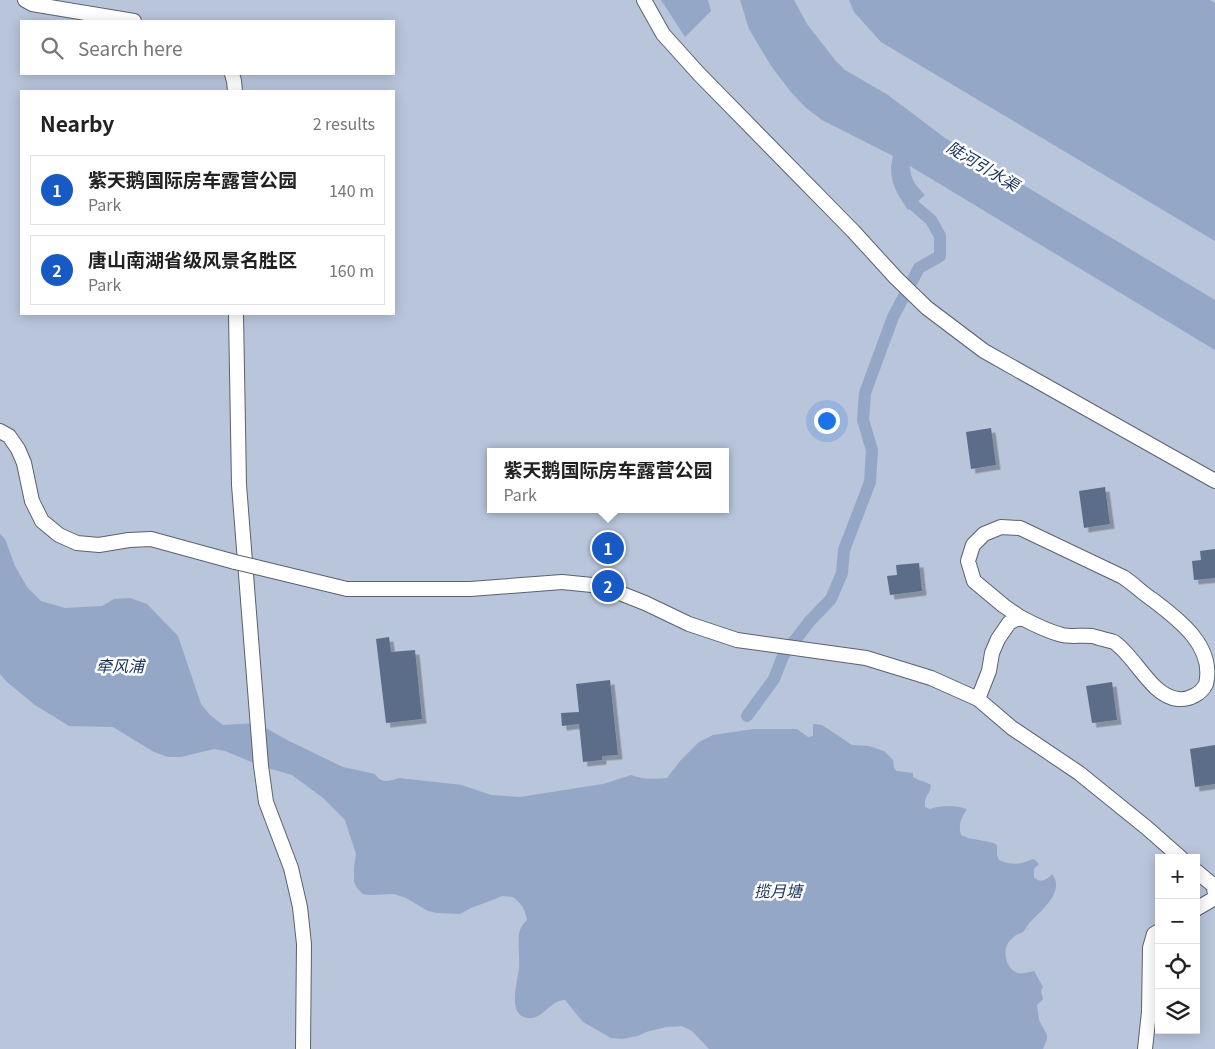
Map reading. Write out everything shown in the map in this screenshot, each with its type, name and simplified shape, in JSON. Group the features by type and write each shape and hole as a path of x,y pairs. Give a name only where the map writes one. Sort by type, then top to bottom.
{"street":[{"path":"25,0 32,4 128,20"},
{"path":"644,0 663,34 699,74 927,308 984,352 1215,481"},
{"path":"232,75 235,90"},
{"path":"236,315 239,485 257,723 266,802 290,868 300,907 304,944 303,1049"},
{"path":"0,431 9,436 18,449 24,464 32,501 42,521 58,535 77,542 99,545 129,540 151,539 234,562 347,588 470,589 562,582 602,586 645,603 689,624 737,640 866,658 931,678 978,699 1012,728 1079,774 1148,828 1177,854"},
{"path":"1000,527 1020,528 1134,584 1149,598 1188,626 1204,642 1211,660 1212,672 1205,686 1191,698 1179,699 1166,696 1156,689 1129,656 1113,642 1092,636 1063,635 1042,628 1020,617 974,581 968,561 973,545 984,534 1000,527"},
{"path":"978,699 989,671 992,653 998,639 1009,623 1020,617"},
{"path":"1200,875 1214,888 1200,904"},
{"path":"1145,1049 1149,1012 1150,948 1155,933"}],"shaded area":[{"path":"0,0 1215,0 1215,1049 0,1049"},
{"path":"661,0 708,0 711,11 685,37"},
{"path":"740,0 794,0 807,24 845,70 888,95 945,138 1215,300 1215,350 910,166 914,182 925,195 908,210 896,191 892,178 891,164 893,156 822,120 805,107 771,66 749,29"},
{"path":"849,0 1210,0 1215,3 1215,241 881,42 854,12"},
{"name":"揽月塘","path":"0,534 5,539 15,566 27,587 41,601 65,608 102,606 114,599 130,598 147,604 178,636 201,704 210,715 223,725 257,723 343,767 375,774 383,780 389,781 399,778 462,785 491,795 520,797 603,784 631,775 653,779 667,778 680,761 699,742 713,735 754,729 797,729 808,737 813,736 813,724 822,725 852,745 869,746 884,751 893,760 894,768 897,771 913,773 913,777 931,785 925,800 925,807 930,809 953,806 967,809 961,822 961,835 994,843 997,845 999,860 1004,862 1018,864 1034,859 1039,864 1034,869 1034,877 1036,879 1041,881 1052,874 1056,887 1050,901 1023,932 1009,941 1005,951 1008,965 1014,971 1026,973 1034,971 1043,987 1041,991 1043,999 1037,1005 1039,1020 1047,1035 1043,1049 709,1049 692,1031 682,1026 666,1027 622,1039 611,1038 583,1022 565,1000 555,1003 533,1018 521,1016 515,1005 515,997 519,968 519,934 521,927 527,920 523,907 513,897 502,896 460,914 428,911 406,898 394,894 363,894 354,882 356,854 345,820 323,798 292,775 261,766 225,751 214,749 181,757 168,757 154,752 113,727 69,726 35,705 7,682 0,674"}],"building":[{"path":"991,428 996,465 971,469 966,432"},
{"path":"1105,487 1110,524 1084,528 1079,491"},
{"path":"1215,549 1215,578 1194,580 1192,561 1201,560 1200,551"},
{"path":"919,563 922,591 890,595 887,576 897,575 896,565"},
{"path":"389,637 391,652 415,650 422,719 386,723 376,639"},
{"path":"610,680 618,755 602,756 602,760 583,762 579,724 562,726 561,713 579,712 576,684"},
{"path":"1112,682 1117,720 1092,723 1086,686"},
{"path":"1215,745 1215,784 1195,787 1190,749"}],"waterway":[{"path":"747,716 774,679 783,656 809,622 831,599 842,573 844,550 870,482 872,450 863,420 865,393 893,317 919,268 940,256 940,236 931,220 910,202 906,191"}],"place":[{"name":"紫天鹅国际房车露营公园","path":"608,548"},
{"name":"唐山南湖省级风景名胜区","path":"608,586"}],"water label":[{"name":"陡河引水渠","path":"983,166"},
{"name":"牵风浦","path":"120,666"}]}
